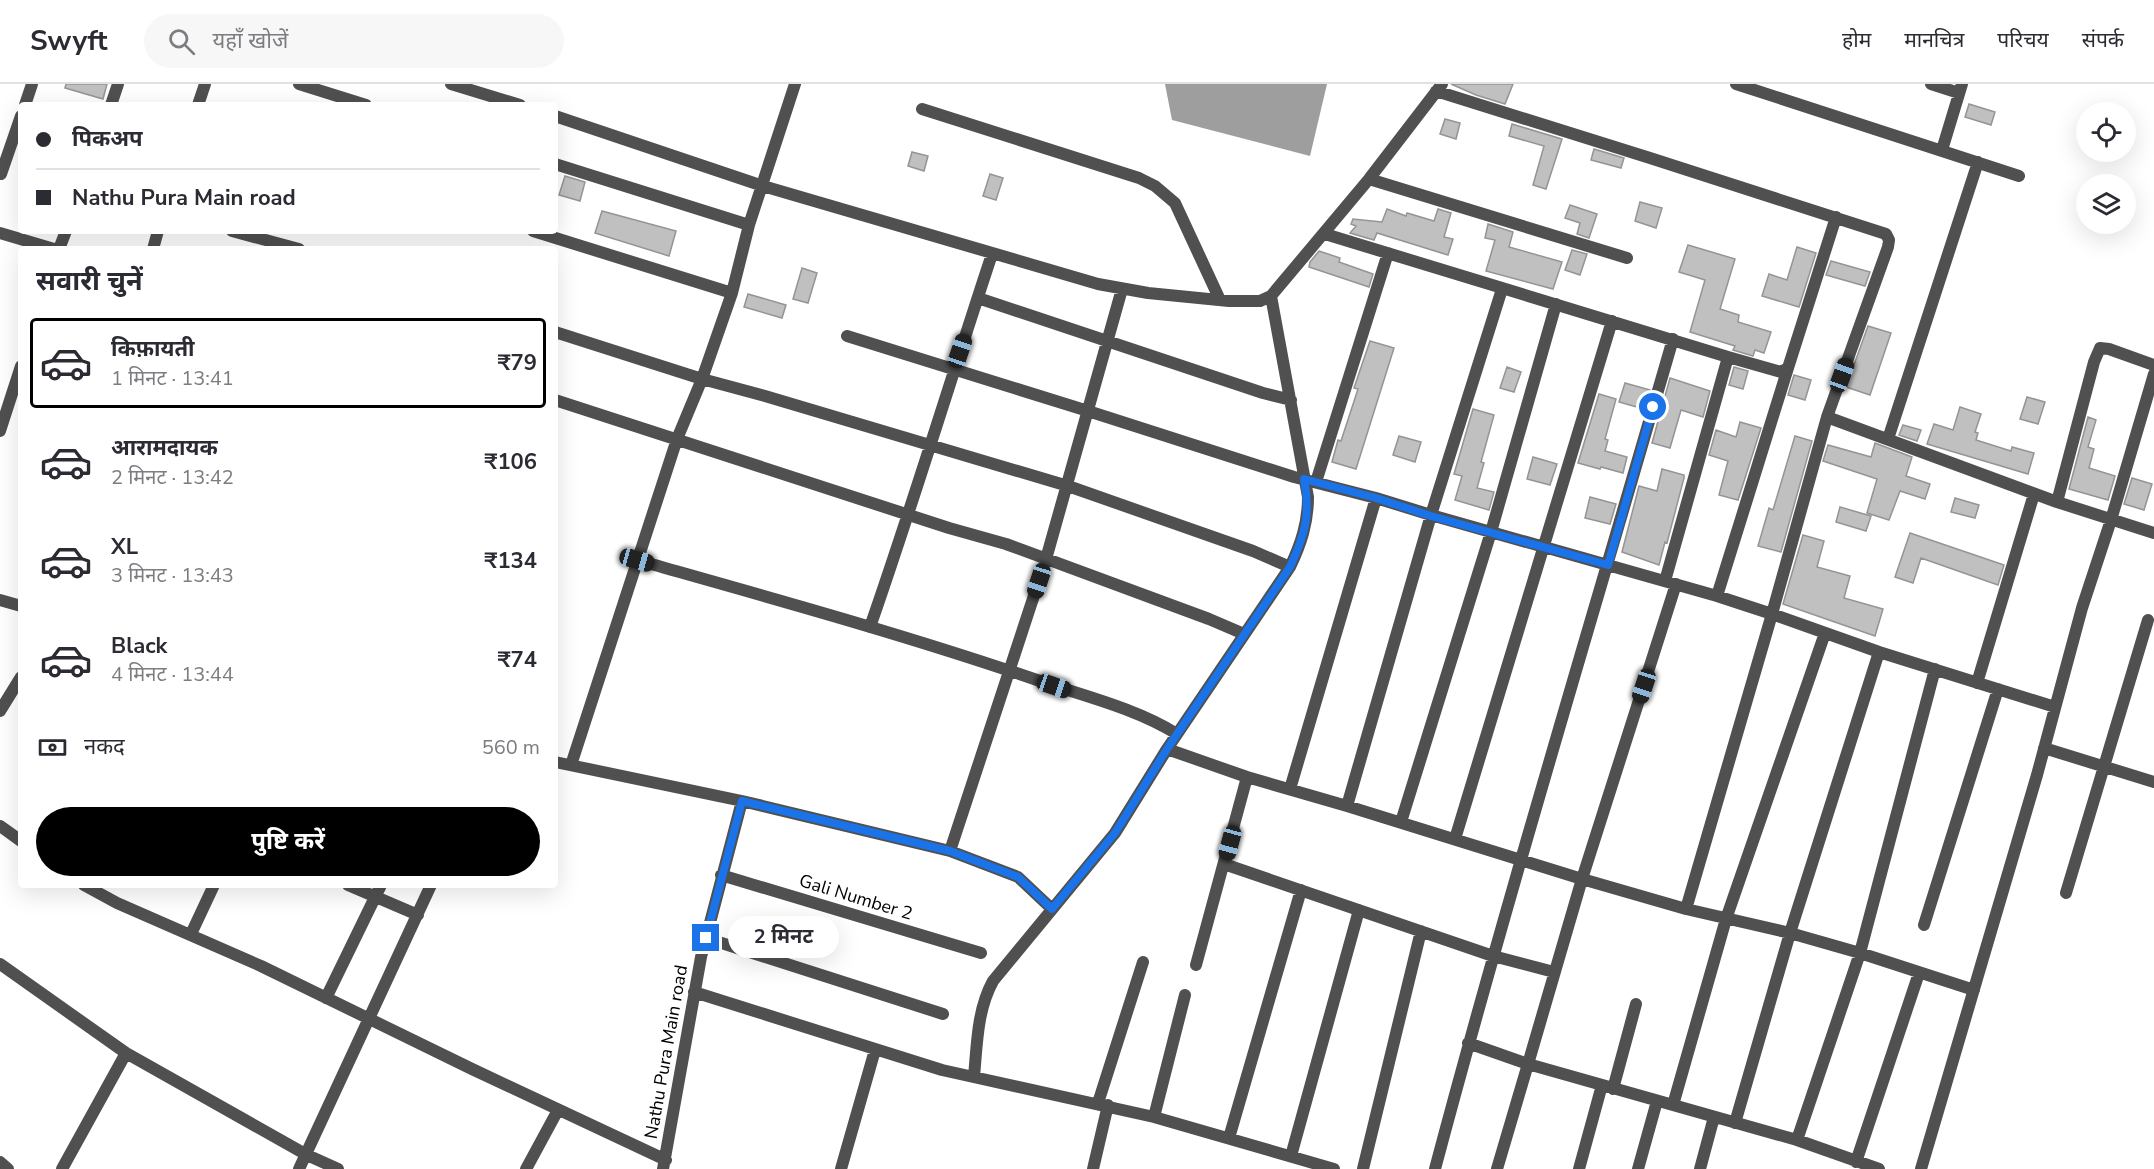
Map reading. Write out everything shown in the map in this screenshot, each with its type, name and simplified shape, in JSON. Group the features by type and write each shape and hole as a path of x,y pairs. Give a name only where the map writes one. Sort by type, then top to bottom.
{"street":[{"path":"26,102 32,84"},
{"path":"112,102 118,84"},
{"path":"199,102 205,84"},
{"path":"299,84 356,102"},
{"path":"451,84 510,102"},
{"path":"571,765 677,439 702,379 732,293 749,225 795,84"},
{"path":"1736,84 1775,90 2019,176"},
{"path":"1931,84 1960,88 1941,150"},
{"path":"558,117 763,186 1098,284 1122,289 1225,300 1265,299 1325,234 1439,88 1886,234 1889,240 1827,417 1686,909"},
{"path":"922,109 1139,178 1155,186 1175,202 1225,300"},
{"path":"1,174 18,125"},
{"path":"1888,440 1978,162"},
{"path":"558,165 749,225"},
{"path":"1370,179 1627,258"},
{"path":"1716,596 1836,217"},
{"path":"0,233 44,246"},
{"path":"243,234 287,246"},
{"path":"542,234 732,293"},
{"path":"1325,234 1728,357 1781,372 1788,368"},
{"path":"870,627 909,515 929,446 992,254"},
{"path":"1305,479 1388,254"},
{"path":"950,851 1046,559 1122,289"},
{"path":"1347,806 1431,516 1502,289"},
{"path":"978,298 1287,399"},
{"path":"970,1077 981,1010 993,981 1050,907 1115,833 1238,632 1301,542 1308,516 1308,497 1265,299"},
{"path":"1401,822 1491,532 1557,304"},
{"path":"1455,839 1612,321"},
{"path":"558,333 702,379 1068,486 1285,565"},
{"path":"847,336 1276,471 1716,596 1879,652 2055,707"},
{"path":"1435,1169 1468,1043 1673,339"},
{"path":"2057,502 2096,353 2100,348 2109,349 2154,365"},
{"path":"1497,1169 1671,583 1728,357"},
{"path":"1921,1169 2044,748 2082,608 2111,520 2154,374"},
{"path":"0,431 18,375"},
{"path":"558,401 909,515 1006,544 1209,619 1238,632"},
{"path":"1827,417 2034,494 2154,533"},
{"path":"1977,682 2034,494"},
{"path":"1290,789 1376,498"},
{"path":"637,560 870,627 1009,670 1144,717 1175,733"},
{"path":"0,600 18,605"},
{"path":"2066,893 2148,620"},
{"path":"1673,1105 1726,919 1825,633"},
{"path":"1735,1123 1790,933 1879,652"},
{"path":"1797,1140 1860,953 1935,669"},
{"path":"0,711 18,682"},
{"path":"1924,925 1998,689"},
{"path":"2044,748 2154,782"},
{"path":"1167,749 1247,777 1401,822 1582,879 1686,909 1790,933 1974,990"},
{"path":"558,763 742,801 950,851 1018,877 1050,907"},
{"path":"1196,965 1247,777"},
{"name":"Nathu Pura Main road","path":"664,1164 694,992 721,875 742,801"},
{"path":"0,826 18,839"},
{"path":"1224,864 1493,956 1554,972"},
{"name":"Gali Number 2","path":"721,875 981,953"},
{"path":"90,888 117,903 191,934 368,1018 664,1164"},
{"path":"191,934 213,888"},
{"path":"363,888 378,891 418,915"},
{"path":"299,1169 430,888"},
{"path":"1228,1138 1301,890"},
{"path":"326,998 378,891"},
{"path":"1291,1156 1359,910"},
{"path":"1363,1169 1421,931"},
{"path":"706,938 943,1014"},
{"path":"1093,1169 1103,1104 1143,962"},
{"path":"0,964 126,1053 307,1155 338,1169"},
{"path":"1856,1162 1919,972"},
{"path":"694,992 942,1070 1103,1104 1334,1169"},
{"path":"1154,1117 1185,995"},
{"path":"1579,1169 1636,1004"},
{"path":"1468,1043 1528,1064 1797,1140 1879,1169"},
{"path":"841,1169 875,1050"},
{"path":"62,1169 126,1053"},
{"path":"1638,1169 1657,1101"},
{"path":"526,1169 558,1110"},
{"path":"1700,1169 1714,1117"},
{"path":"0,1162 9,1169"}],"shaded area":[{"path":"1165,84 1327,84 1310,156 1172,120"}],"building":[{"path":"66,84 107,84 103,99 65,88"},
{"path":"1451,84 1513,84 1505,104"},
{"path":"1969,104 1995,112 1991,125 1965,117"},
{"path":"1445,119 1460,123 1456,139 1440,134"},
{"path":"1512,124 1562,139 1546,189 1533,185 1544,146 1509,136"},
{"path":"1594,149 1624,158 1621,168 1591,160"},
{"path":"912,152 928,156 924,171 908,166"},
{"path":"990,174 1003,178 996,200 983,196"},
{"path":"565,176 585,182 580,201 559,195"},
{"path":"1640,202 1662,208 1656,228 1635,221"},
{"path":"1570,205 1597,214 1589,238 1577,234 1580,223 1565,218"},
{"path":"1387,209 1406,216 1407,213 1434,221 1438,209 1451,213 1444,237 1453,239 1448,255 1377,233 1374,240 1350,233 1356,226 1351,224 1353,219 1382,222"},
{"path":"602,211 676,231 669,256 595,233"},
{"path":"1488,224 1513,232 1509,247 1562,262 1553,289 1486,271 1495,240 1485,238"},
{"path":"1688,245 1735,259 1720,309 1739,315 1738,322 1771,332 1764,353 1755,350 1753,356 1733,350 1735,346 1690,332 1705,280 1679,272"},
{"path":"1797,247 1816,253 1799,307 1762,296 1769,274 1787,280"},
{"path":"1572,250 1587,254 1580,275 1565,270"},
{"path":"1319,251 1340,258 1339,262 1373,274 1369,287 1309,267 1310,262"},
{"path":"1831,261 1870,272 1865,286 1826,275"},
{"path":"802,268 817,273 808,303 793,299"},
{"path":"748,294 786,305 782,318 744,307"},
{"path":"1868,326 1891,333 1870,395 1846,387"},
{"path":"1370,341 1394,348 1356,469 1332,462 1358,389 1354,388"},
{"path":"1507,367 1521,372 1514,392 1500,388"},
{"path":"1734,367 1748,371 1743,389 1729,385"},
{"path":"1794,375 1811,380 1805,400 1788,395"},
{"path":"1670,378 1710,391 1703,417 1681,410 1670,448 1652,443"},
{"path":"1625,383 1650,390 1644,409 1619,402"},
{"path":"1599,394 1616,399 1605,439 1608,440 1605,451 1627,457 1623,473 1578,463"},
{"path":"2027,397 2045,402 2038,424 2020,419"},
{"path":"1960,407 1981,414 1975,432 1978,433 1976,440 2011,451 2012,447 2034,453 2028,474 1927,444 1934,424 1953,430"},
{"path":"1473,409 1494,415 1481,462 1484,463 1477,488 1494,492 1489,510 1455,500 1462,476 1454,474"},
{"path":"2088,417 2096,420 2088,447 2094,449 2089,468 2115,476 2108,500 2069,489"},
{"path":"1740,422 1761,428 1738,500 1719,495 1728,461 1709,455 1716,430 1736,437"},
{"path":"1903,425 1921,430 1917,441 1899,435"},
{"path":"1399,436 1421,442 1415,462 1393,455"},
{"path":"1795,436 1812,441 1781,552 1758,546 1769,508 1773,510"},
{"path":"1875,443 1912,457 1906,476 1930,484 1925,499 1900,491 1889,520 1867,513 1877,479 1823,461 1828,445 1871,457"},
{"path":"1533,457 1557,464 1550,485 1527,479"},
{"path":"1662,469 1684,475 1684,478 1659,565 1622,552 1639,486 1657,491"},
{"path":"2132,478 2152,484 2144,510 2124,504"},
{"path":"1590,497 1616,504 1610,524 1585,518"},
{"path":"1955,498 1979,505 1975,518 1951,512"},
{"path":"1840,507 1871,516 1866,531 1836,522"},
{"path":"1910,533 2004,565 1998,585 1921,558 1913,583 1895,577"},
{"path":"1803,535 1824,541 1817,567 1850,576 1844,598 1883,609 1875,636 1783,604"}],"route":[{"path":"706,938 742,801 950,851 1018,877 1052,909 1115,833 1167,749 1290,567 1301,542 1308,516 1308,497 1304,479 1608,565 1653,407"}]}
